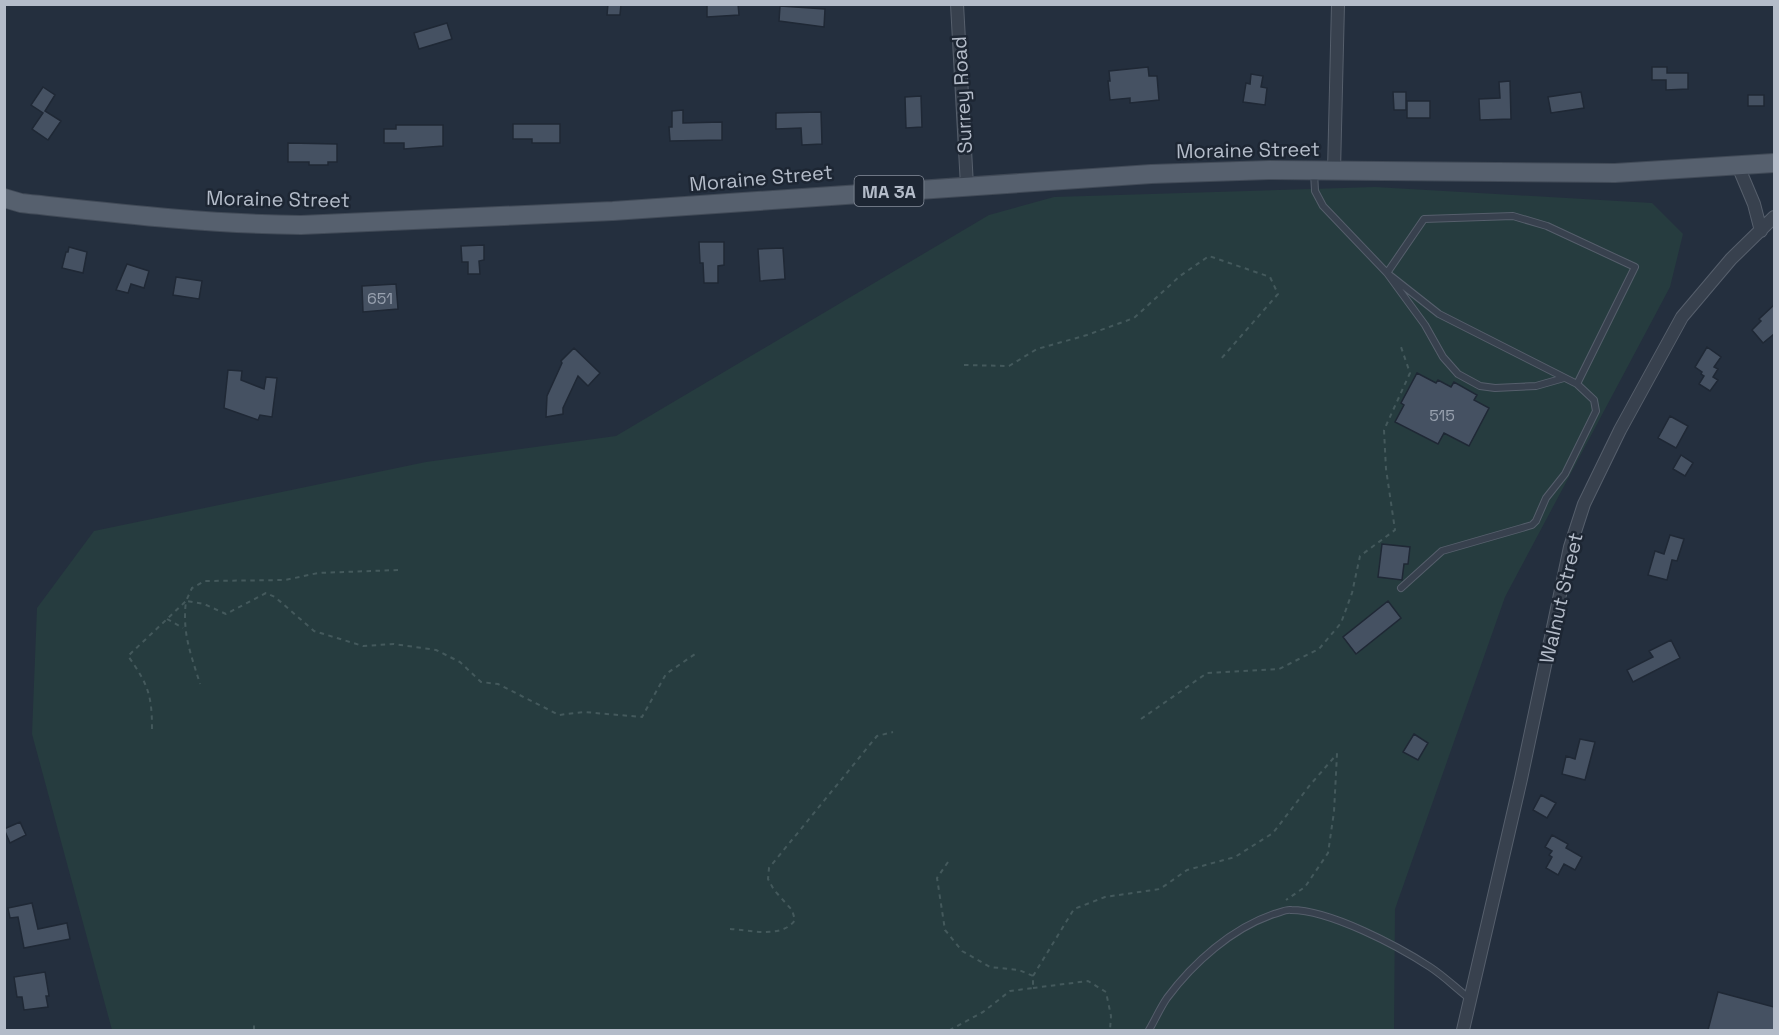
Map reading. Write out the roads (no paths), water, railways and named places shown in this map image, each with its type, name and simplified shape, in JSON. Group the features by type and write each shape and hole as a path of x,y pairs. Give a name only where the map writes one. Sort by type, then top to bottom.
{"main road":[{"name":"Moraine Street","path":"4,198 21,203 197,220 259,225 301,225 613,211 1151,174 1314,171 1615,173 1774,163"}],"street":[{"name":"Surrey Road","path":"957,4 967,186"},
{"path":"1334,171 1338,4"},
{"path":"1738,166 1754,204 1761,231"},
{"name":"Walnut Street","path":"1463,1030 1521,778 1570,547 1584,504 1620,430 1678,324 1694,301 1731,259 1774,217"}],"lane":[{"path":"1314,171 1315,191 1323,206 1387,273 1419,316 1443,357 1458,374 1480,386 1495,388 1536,386 1564,378"},
{"path":"1387,273 1424,219 1513,216 1550,227 1635,267 1576,384"},
{"path":"1387,273 1439,314 1576,384 1594,400 1596,411 1566,474 1546,498 1532,525 1442,551 1401,588"},
{"path":"1149,1030 1166,1000 1181,982 1218,947 1257,920 1290,909 1344,923 1387,943 1431,968 1470,999"}]}
